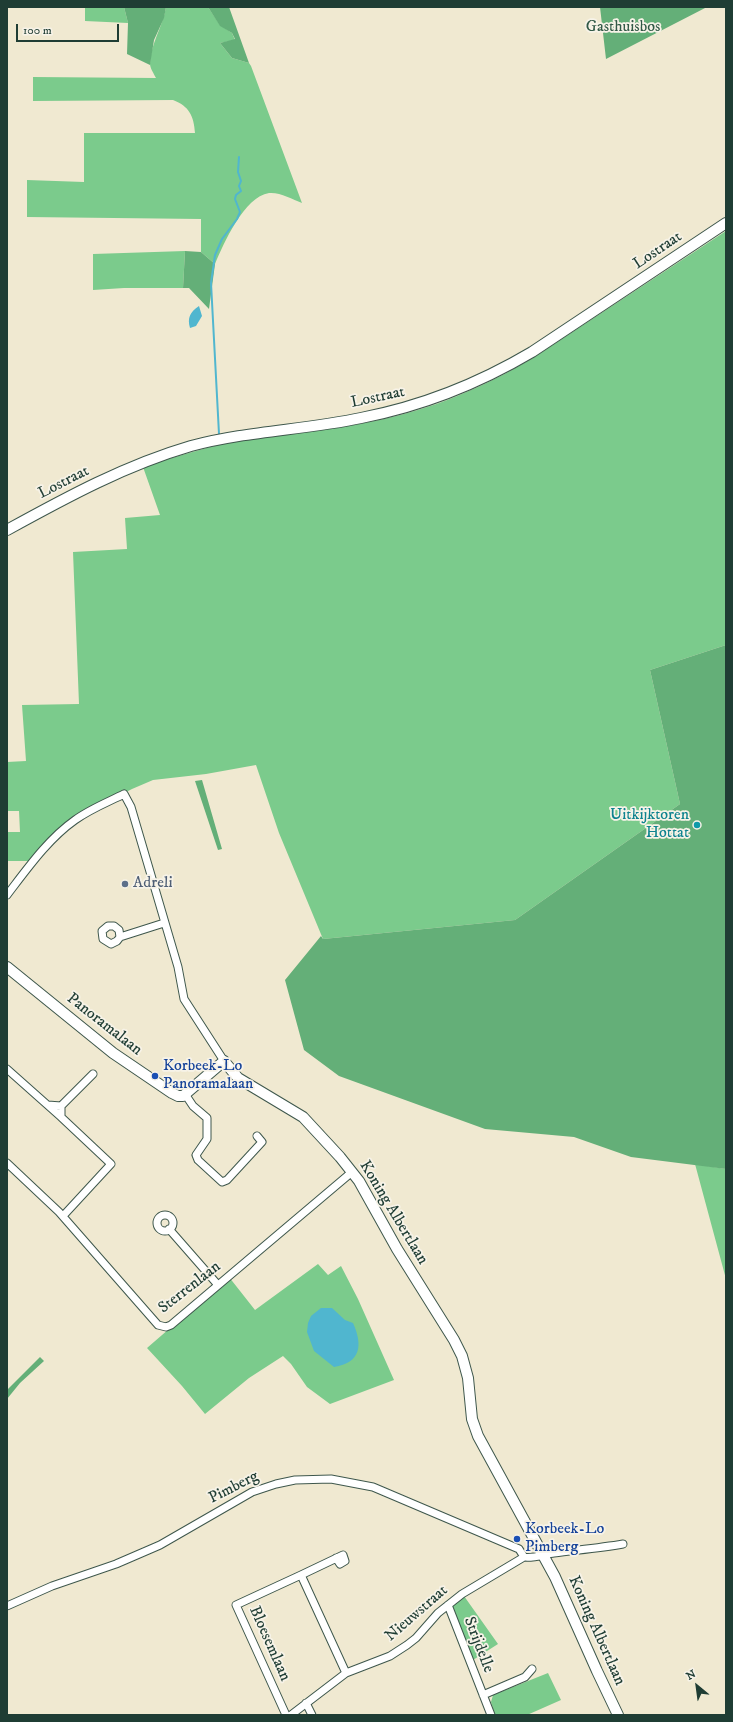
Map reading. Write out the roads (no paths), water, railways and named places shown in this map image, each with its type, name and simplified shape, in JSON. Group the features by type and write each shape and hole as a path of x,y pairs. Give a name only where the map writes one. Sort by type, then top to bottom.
{"street":[{"name":"Lostraat","path":"7,530 104,479 151,459 247,434 360,419 416,406 474,383 502,370 532,352 726,223"},
{"name":"Koning Albertlaan","path":"7,895 36,858 62,830 76,819 124,794 131,808 164,924 178,967 184,999 224,1062 238,1078 303,1117 359,1181 397,1249 454,1340 462,1356 468,1378 474,1426 502,1481 555,1577 618,1715"},
{"path":"120,937 164,924"},
{"name":"Panoramalaan","path":"7,967 113,1053 172,1093 180,1096 185,1094"},
{"path":"224,1062 185,1094 193,1106 206,1118 207,1139 196,1155 198,1160 222,1182 227,1180 262,1142 257,1136"},
{"path":"7,1069 62,1117 111,1164 63,1216"},
{"path":"48,1105 61,1106 93,1074"},
{"path":"61,1106 62,1117"},
{"name":"Sterrenlaan","path":"7,1163 63,1216 158,1325 162,1326 171,1325 352,1172"},
{"path":"170,1229 218,1285"},
{"name":"Pimberg","path":"7,1606 46,1588 116,1564 160,1545 252,1492 276,1484 296,1480 331,1479 373,1487 519,1549 524,1557"},
{"name":"Nieuwstraat","path":"291,1715 346,1673 390,1656 407,1645 448,1605 464,1592 524,1557 529,1558 623,1544"},
{"name":"Bloesemlaan","path":"286,1715 236,1605 301,1575 343,1555 345,1561 340,1564 336,1558"},
{"path":"301,1575 346,1673"},
{"name":"Strijdelle","path":"448,1605 491,1715"},
{"name":"Strijdelle","path":"483,1695 524,1678 532,1669"},
{"path":"306,1703 312,1715"}],"water":[{"path":"199,306 202,316 196,326 190,328 190,316"},
{"path":"321,1308 332,1308 345,1320 353,1323 359,1346 355,1357 350,1362 334,1367 314,1351 307,1332 308,1323 311,1316"}],"waterway":[{"path":"219,434 211,283 215,255 222,239 237,219 240,212 235,199 236,195 241,191 239,186 241,181 238,172 239,157"}],"place":[{"name":"Uitkijktoren Hottat","path":"697,825"},
{"name":"Adreli","path":"125,884"},
{"name":"Korbeek-Lo Panoramalaan","path":"155,1076"},
{"name":"Korbeek-Lo Pimberg","path":"517,1539"}],"park label":[{"name":"Gasthuisbos","path":"623,28"}]}
